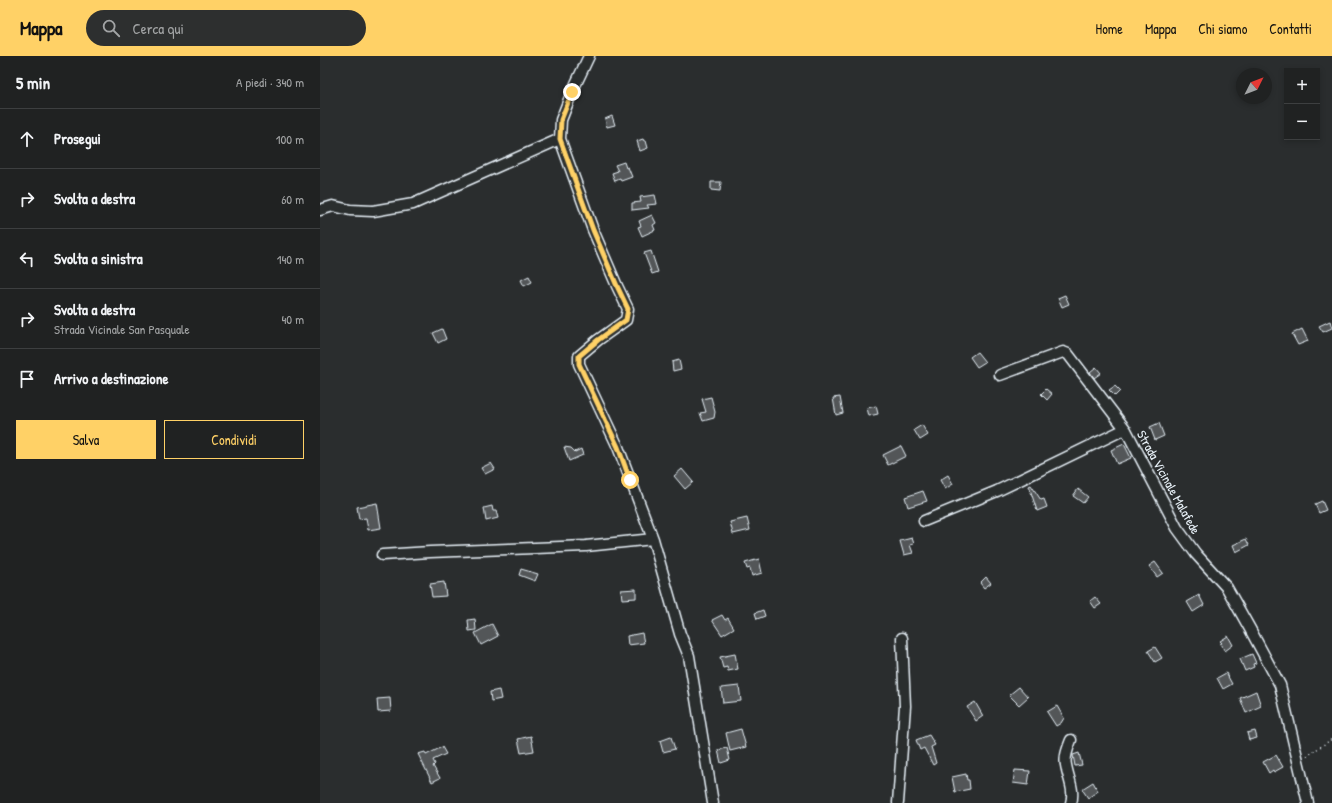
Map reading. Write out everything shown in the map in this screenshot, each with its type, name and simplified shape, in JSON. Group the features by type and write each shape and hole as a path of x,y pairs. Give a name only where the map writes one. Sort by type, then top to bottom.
{"street":[{"path":"589,56 561,120 560,139 593,230 628,309 626,320 579,356 579,364 618,447 653,540 680,634 690,656 713,803"},
{"path":"320,210 333,206 350,210 373,211 413,204 560,139"},
{"name":"Strada Vicinale Malafede","path":"1000,375 1063,352 1068,354 1126,429 1177,528 1196,554 1227,588 1280,685 1308,803"},
{"path":"924,521 997,491 1126,429"},
{"path":"382,555 586,546 653,540"},
{"path":"898,803 905,706 902,638"},
{"path":"1071,740 1067,750 1065,764 1073,795 1071,803"}],"path":[{"path":"1298,762 1332,739"}],"building":[{"path":"612,116 615,125 607,127 605,119"},
{"path":"643,139 646,141 648,148 640,151 637,141"},
{"path":"624,162 632,177 621,181 620,179 615,181 612,173 618,171 615,165"},
{"path":"711,182 721,182 720,191 711,190"},
{"path":"655,195 657,204 647,205 649,208 632,210 632,203 641,202 640,197"},
{"path":"652,215 656,223 653,225 655,230 642,236 638,227 641,226 639,221"},
{"path":"651,251 658,272 652,274 644,253"},
{"path":"529,276 532,282 524,286 521,280"},
{"path":"1065,295 1069,304 1062,307 1058,298"},
{"path":"1330,321 1332,328 1323,332 1319,326"},
{"path":"442,329 446,339 438,343 433,333"},
{"path":"1302,329 1308,341 1298,345 1292,334"},
{"path":"977,352 985,362 977,367 970,357"},
{"path":"679,360 681,369 673,371 672,362"},
{"path":"1096,367 1101,373 1094,378 1090,372"},
{"path":"1115,386 1120,391 1115,396 1109,390"},
{"path":"1046,389 1052,394 1047,400 1041,394"},
{"path":"711,397 715,412 714,418 703,421 700,413 706,412 702,399"},
{"path":"840,397 843,413 836,415 833,398"},
{"path":"876,406 878,414 869,416 867,408"},
{"path":"1159,423 1164,436 1155,440 1150,427"},
{"path":"922,425 928,435 920,440 914,430"},
{"path":"1124,444 1131,458 1117,464 1111,450"},
{"path":"901,446 906,456 888,465 883,455"},
{"path":"564,447 571,448 575,452 581,449 583,455 569,461"},
{"path":"491,463 495,469 485,474 481,468"},
{"path":"682,469 693,482 685,489 674,476"},
{"path":"948,475 953,484 945,489 940,480"},
{"path":"1031,485 1041,500 1044,499 1047,507 1037,511 1029,486"},
{"path":"1078,489 1088,497 1083,503 1073,496"},
{"path":"923,491 927,501 908,507 905,497"},
{"path":"1322,501 1326,510 1319,513 1315,504"},
{"path":"377,503 381,528 368,530 366,518 359,519 357,507"},
{"path":"492,506 493,511 496,511 498,518 486,521 484,508"},
{"path":"747,518 750,530 733,534 730,522"},
{"path":"912,538 914,544 910,545 913,553 904,555 900,541"},
{"path":"1246,539 1249,545 1236,552 1233,545"},
{"path":"759,559 762,573 752,576 750,568 747,569 745,563"},
{"path":"1155,562 1163,573 1157,577 1149,566"},
{"path":"521,569 538,574 535,581 519,575"},
{"path":"986,577 991,583 984,588 980,583"},
{"path":"444,582 446,596 432,597 430,584"},
{"path":"636,589 636,598 622,599 621,590"},
{"path":"1199,595 1204,605 1193,612 1187,602"},
{"path":"1095,597 1101,604 1095,608 1090,601"},
{"path":"763,610 765,616 757,619 755,613"},
{"path":"722,615 725,620 728,618 734,628 722,635 712,620"},
{"path":"475,619 476,630 469,631 468,620"},
{"path":"492,624 498,636 481,645 475,633"},
{"path":"642,633 644,643 628,645 627,636"},
{"path":"1228,636 1233,645 1225,651 1220,644 1222,643 1220,641"},
{"path":"1155,647 1162,658 1155,662 1148,651"},
{"path":"735,654 738,669 728,671 727,667 723,668 720,657"},
{"path":"1252,654 1256,663 1253,664 1254,667 1245,671 1240,659"},
{"path":"1226,673 1232,684 1223,689 1217,678"},
{"path":"739,686 741,701 723,703 721,688"},
{"path":"1019,687 1028,697 1019,705 1009,695"},
{"path":"499,690 501,699 491,701 490,692"},
{"path":"1256,691 1261,706 1246,713 1240,698"},
{"path":"390,698 391,711 378,712 377,699"},
{"path":"975,702 983,716 976,721 967,707"},
{"path":"1057,706 1064,718 1061,723 1056,726 1047,712"},
{"path":"741,729 746,747 730,751 726,733"},
{"path":"1255,731 1257,738 1249,740 1247,733"},
{"path":"929,735 935,745 931,747 936,763 933,765 924,748 920,750 916,740"},
{"path":"531,736 534,751 521,753 518,739"},
{"path":"671,737 675,749 663,752 660,741"},
{"path":"442,747 446,754 433,760 435,764 433,766 440,778 432,782 418,754 425,752 426,755"},
{"path":"727,748 730,760 721,763 718,750"},
{"path":"1079,753 1082,765 1075,766 1073,755"},
{"path":"1276,755 1283,767 1269,773 1263,762"},
{"path":"1015,770 1030,771 1028,785 1013,783"},
{"path":"966,774 967,780 969,780 970,789 955,792 952,777"},
{"path":"1093,782 1098,791 1088,798 1082,789"}],"route":[{"path":"572,92 561,120 560,139 593,230 628,309 626,320 579,356 579,364 618,447 630,480"}]}
